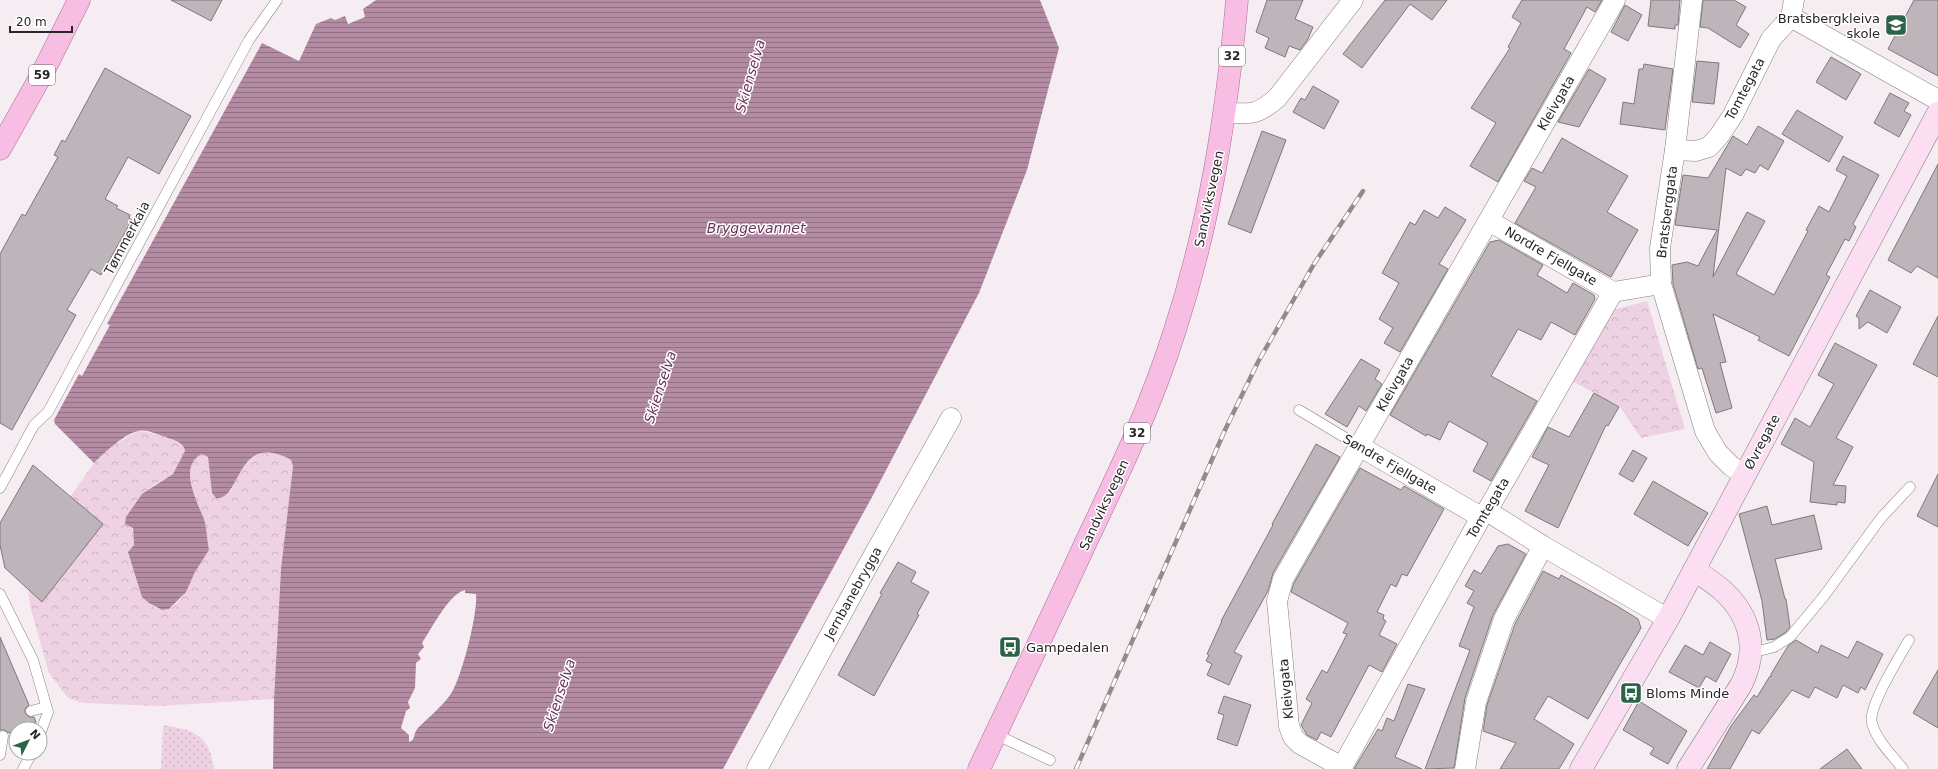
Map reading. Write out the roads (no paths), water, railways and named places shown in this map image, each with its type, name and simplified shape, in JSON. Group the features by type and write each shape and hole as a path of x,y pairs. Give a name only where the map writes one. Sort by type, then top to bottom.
{"main road":[{"name":"59","path":"0,149 42,74 79,0"},
{"name":"32","path":"1226,113 1237,0"},
{"name":"Sandviksvegen","path":"979,769 1127,456 1160,376 1196,260 1216,170 1226,113"}],"street":[{"path":"1226,113 1246,113 1264,110 1277,98 1353,0"},
{"name":"Kleivgata","path":"1342,768 1300,744 1294,737 1289,726 1277,601 1283,579 1616,0"},
{"name":"Bratsberggata","path":"1692,0 1675,150 1660,248 1661,284 1704,431 1718,453 1731,466 1745,475"},
{"path":"1793,8 1938,100"},
{"name":"Tomtegata","path":"1675,150 1696,151 1709,147 1719,136 1732,115 1771,39 1793,8"},
{"name":"Øvregate","path":"1580,769 1668,618 1938,113"},
{"name":"Nordre Fjellgate","path":"1489,221 1613,292"},
{"path":"1613,292 1661,284"},
{"name":"Tomtegata","path":"1342,768 1484,514 1613,292"},
{"name":"Jernbanebrygga","path":"757,769 867,567 951,418"},
{"name":"Søndre Fjellgate","path":"1359,446 1544,546 1668,618"},
{"path":"1465,769 1476,702 1504,620 1544,546"},
{"path":"1688,769 1741,685 1747,673 1751,653 1748,628 1733,601 1722,590 1694,570"}],"lane":[{"name":"Tømmerkaia","path":"0,488 34,425 48,412 249,40 273,2"},
{"name":"Søndre Fjellgate","path":"1299,410 1359,446"},
{"path":"1751,653 1774,648 1790,637 1824,596 1881,518 1910,487"},
{"path":"0,594 33,660 48,712 45,721"},
{"path":"1903,769 1880,739 1872,725 1870,718 1874,704 1909,640"},
{"path":"31,711 46,707"},
{"path":"996,734 1050,760"},
{"path":"0,755 3,736"}],"water":[{"name":"Bryggevannet","path":"376,0 1040,0 1059,48 1027,170 979,293 872,497 723,769 273,769 274,699 281,569 293,466 291,460 273,453 259,454 250,460 242,469 231,489 224,496 216,498 212,493 208,457 202,454 195,460 191,467 191,485 204,519 209,550 195,572 186,592 169,609 162,610 149,603 142,597 128,552 134,545 133,528 125,524 126,517 142,494 173,474 185,451 183,446 179,442 149,432 138,431 121,440 94,463 55,424 54,420 79,374 82,376 110,325 107,324 262,43 299,61 316,24 331,18 335,20 345,16 348,24 365,17 363,9","holes":["465,590 465,593 476,594 476,603 472,629 456,684 449,697 418,728 415,732 413,740 409,742 409,735 401,728 406,711 410,708 408,702 415,688 416,663 421,659 418,654 424,647 422,643 453,598"]}],"railway":[{"path":"1076,769 1225,430 1258,362 1314,264 1363,191"}],"place":[{"name":"Bratsbergkleiva skole","path":"1896,25"},
{"name":"Gampedalen","path":"1010,647"},
{"name":"Bloms Minde","path":"1631,693"}],"water label":[{"name":"Skienselva","path":"750,76"},
{"name":"Skienselva","path":"660,387"},
{"name":"Skienselva","path":"559,695"}]}
